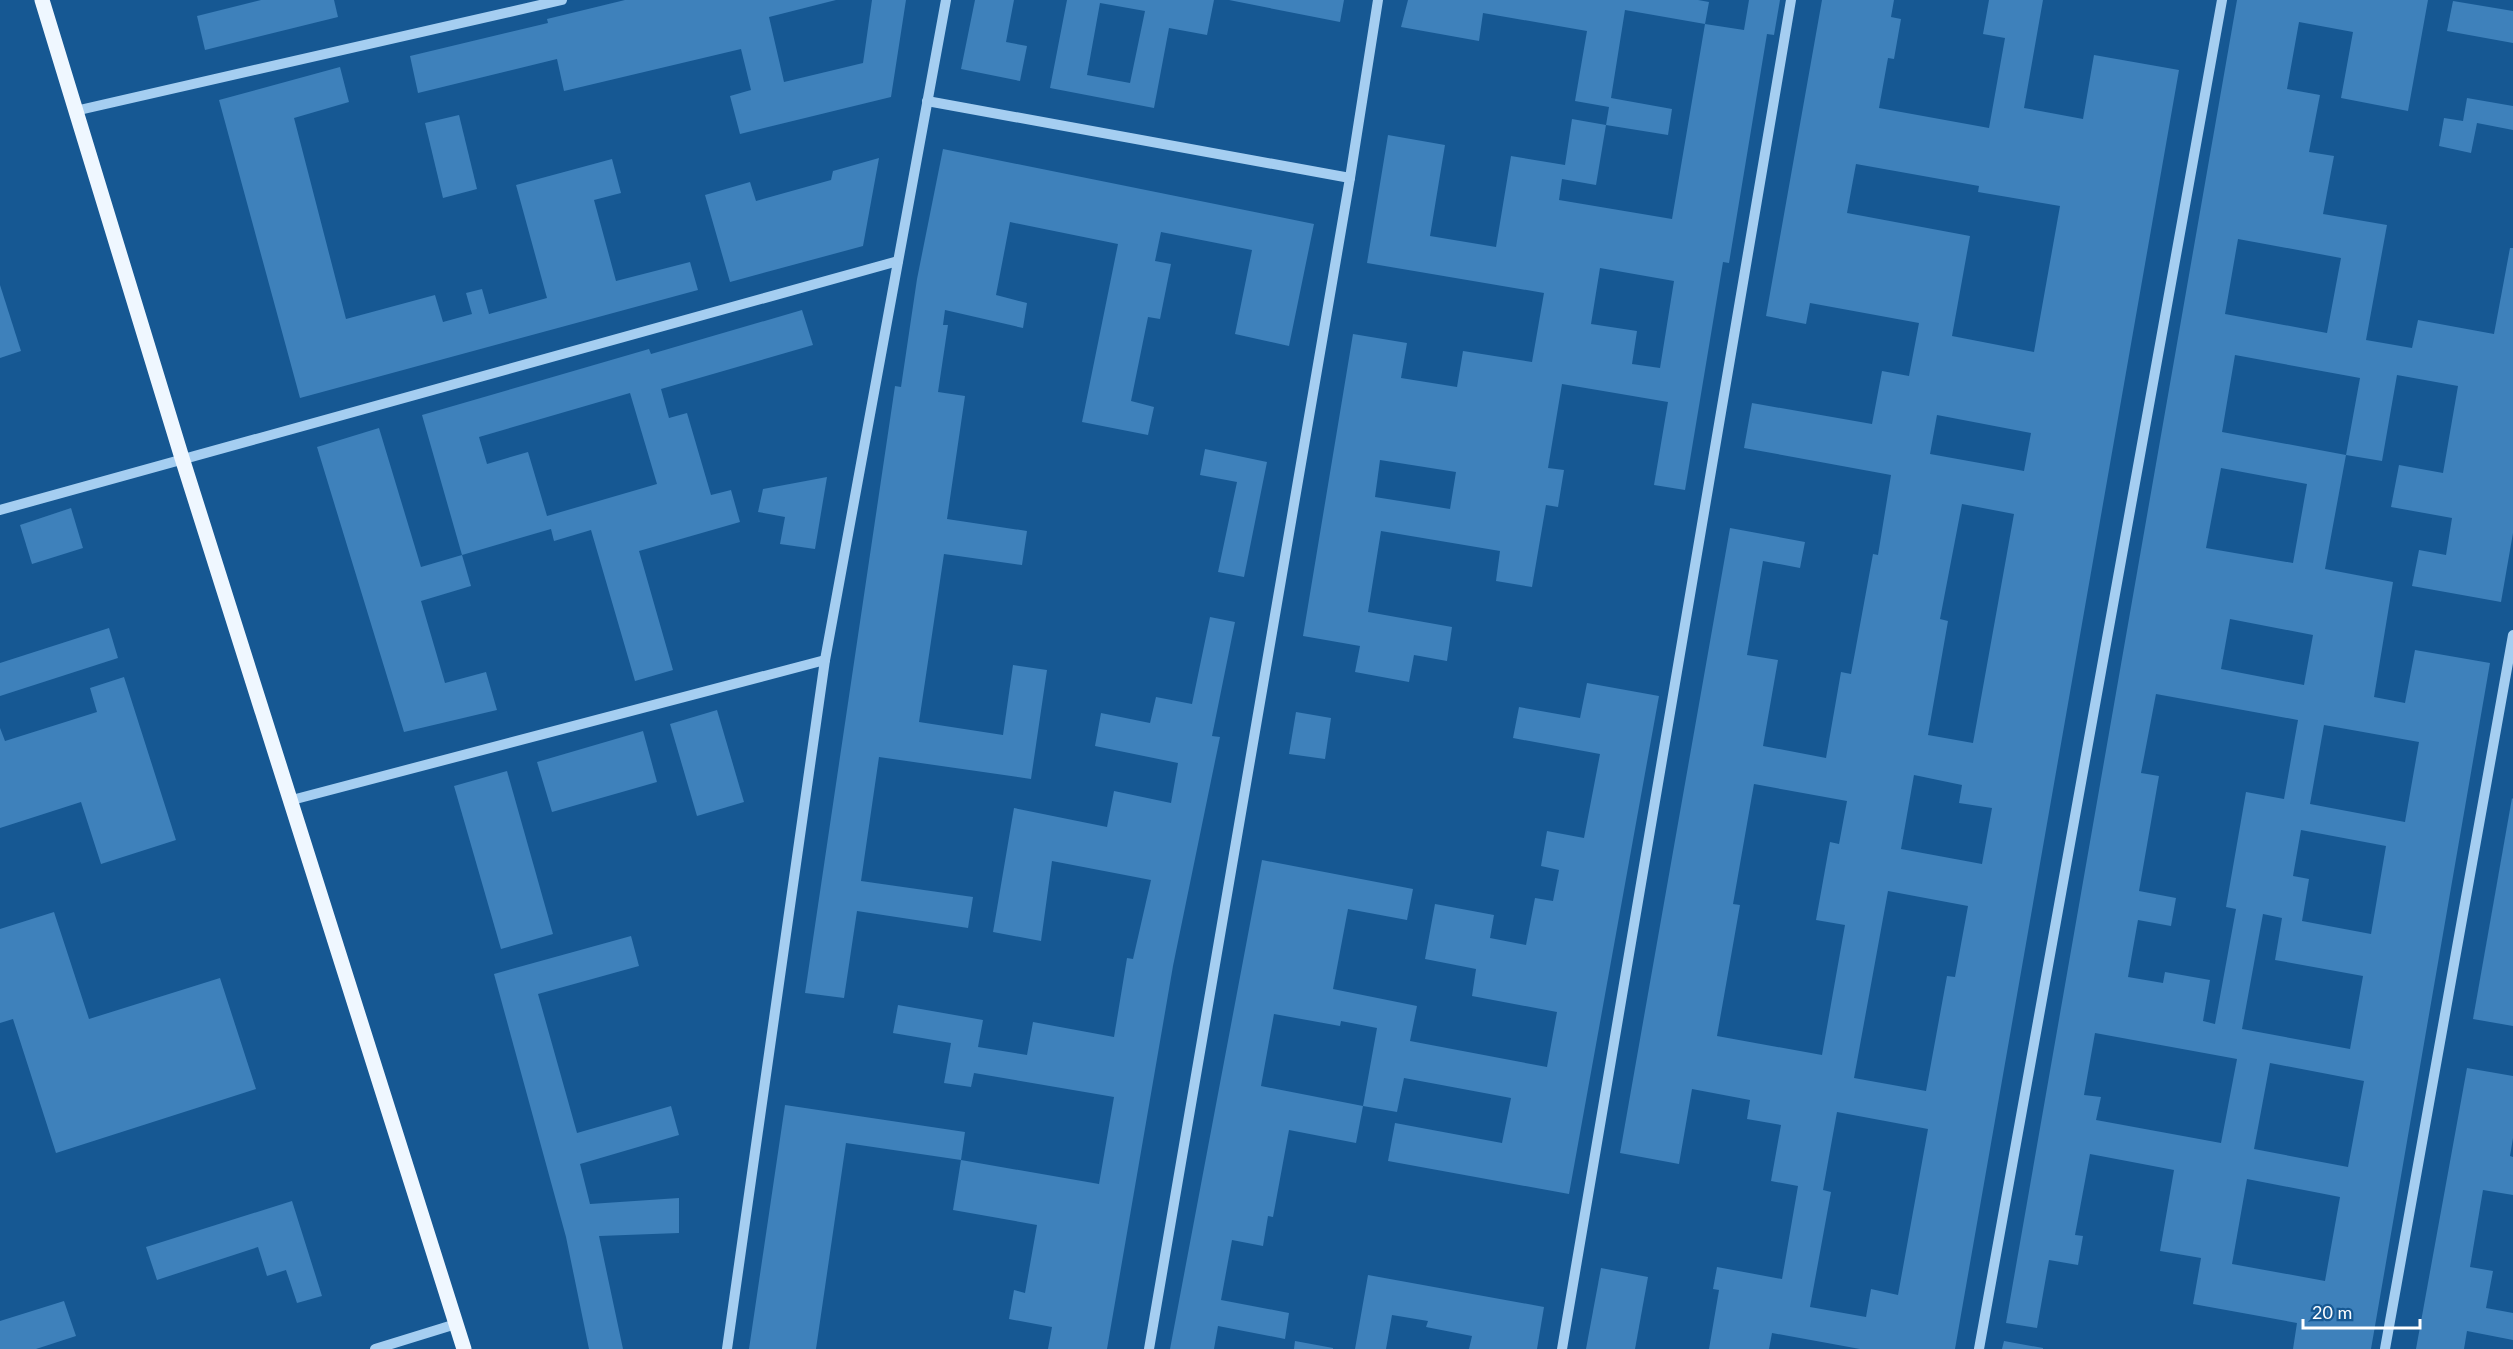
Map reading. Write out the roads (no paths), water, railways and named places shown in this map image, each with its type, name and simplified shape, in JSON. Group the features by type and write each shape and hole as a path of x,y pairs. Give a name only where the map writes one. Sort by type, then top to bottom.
{"main road":[{"path":"42,0 182,458 464,1349"}],"street":[{"path":"75,111 562,0"},
{"path":"727,1349 825,660 946,0"},
{"path":"1149,1349 1350,178 1378,0"},
{"path":"1562,1349 1791,0"},
{"path":"1979,1349 2222,0"},
{"path":"927,101 1350,178"},
{"path":"0,510 898,261"},
{"path":"2385,1349 2513,635"},
{"path":"292,800 825,660"},
{"path":"375,1349 456,1324"}]}
